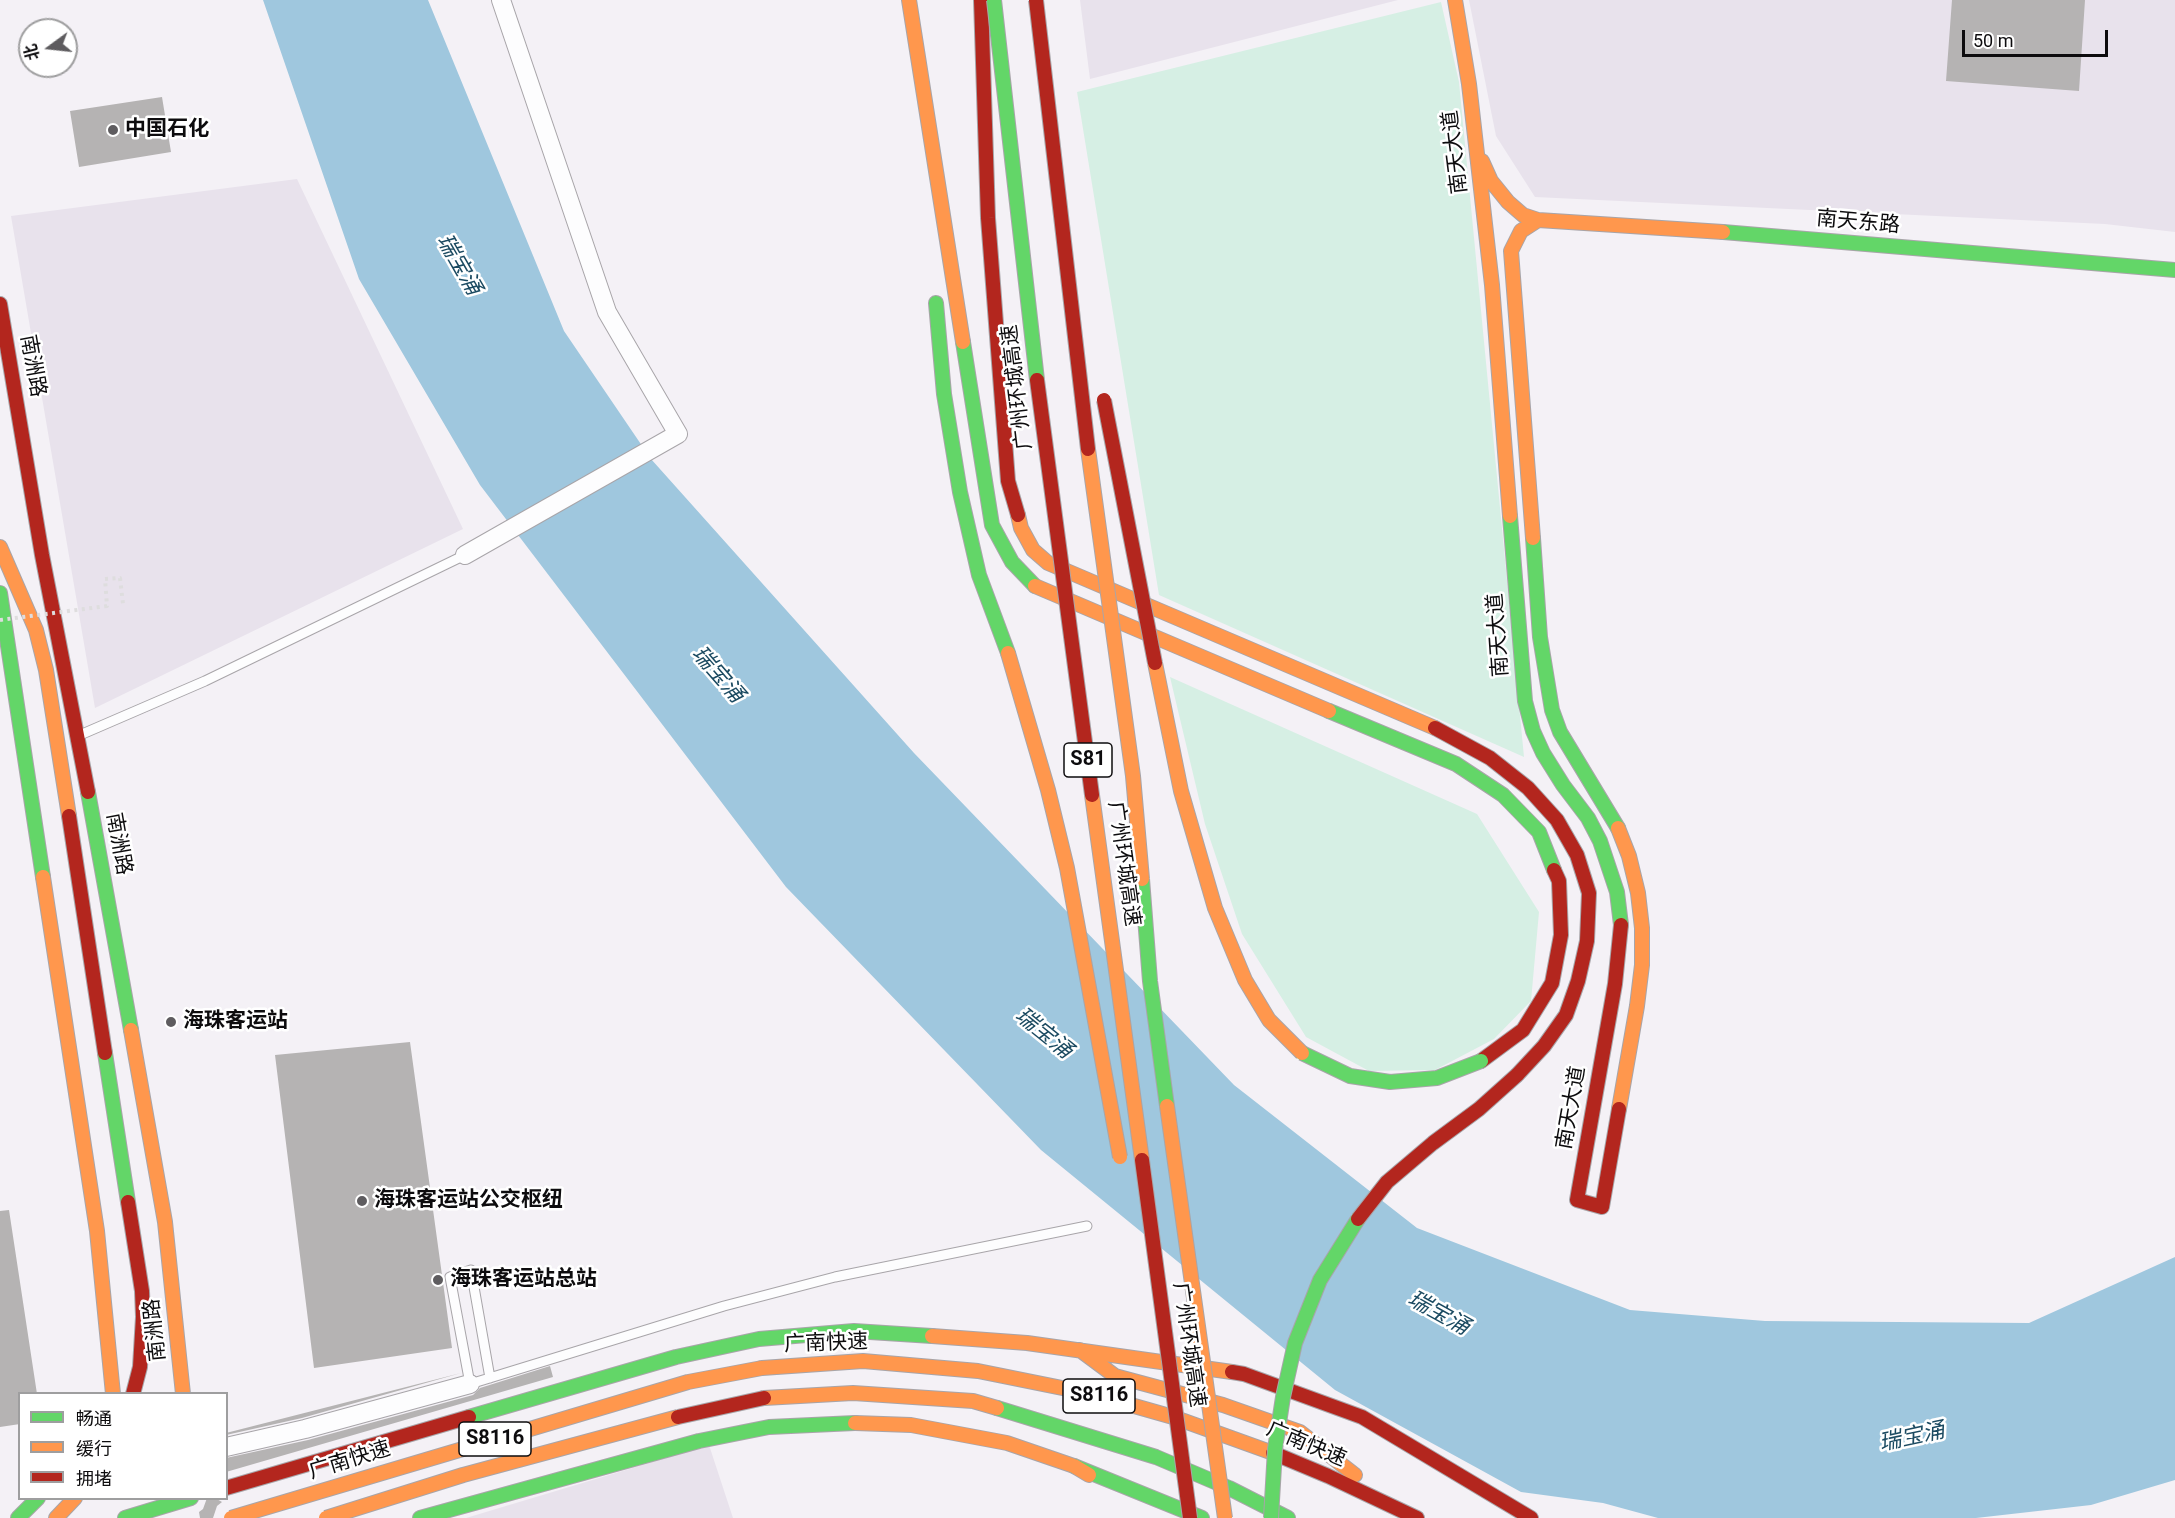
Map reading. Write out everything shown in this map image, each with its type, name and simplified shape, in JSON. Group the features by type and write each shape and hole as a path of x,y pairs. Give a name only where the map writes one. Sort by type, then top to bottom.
{"main road":[{"path":"981,0 984,131 990,240 1008,482 1021,528 1033,550 1048,563 1447,734 1490,759 1528,788 1557,820 1577,855 1589,893 1587,941 1578,981 1566,1015 1544,1046 1517,1075 1479,1109 1433,1143 1387,1182 1354,1224 1320,1280 1296,1343 1283,1397 1275,1449 1270,1518"},
{"name":"广州环城高速","path":"994,0 1041,416 1187,1518"},
{"name":"广州环城高速","path":"1036,0 1095,502 1131,765 1150,981 1225,1518"},
{"path":"1043,0 1070,177"},
{"name":"南天大道","path":"1455,0 1477,150 1492,285 1525,701 1533,731 1543,753 1588,818 1600,841 1617,892 1621,929 1615,984 1576,1200 1602,1207 1638,996 1642,964 1642,928 1638,893 1625,846 1617,826 1560,732 1552,710 1546,680 1540,637 1511,251 1521,231 1538,220"},
{"path":"909,1 927,204"},
{"path":"909,1 992,525 1012,562 1034,586 1455,764 1503,795 1539,832 1559,881 1561,935 1552,982 1523,1030 1481,1061 1437,1078 1390,1082 1350,1076 1302,1053 1269,1020 1245,980 1215,908 1181,791 1110,438 1102,383"},
{"path":"1477,150 1491,181 1508,202 1523,215 1538,220"},
{"name":"南天东路","path":"1538,220 1681,228 2175,270"},
{"path":"934,287 944,394 960,492 979,575 1008,653 1068,868 1123,1174"},
{"name":"南洲路","path":"0,304 42,555 78,736 165,1222 183,1392"},
{"path":"0,548 36,630 48,680 142,1291 140,1367 134,1392"},
{"path":"0,593 6,672 97,1232 113,1392"},
{"path":"97,1232 117,1240 148,1235 165,1222"},
{"path":"1150,1328 1187,1518"},
{"path":"98,1379 107,1329"},
{"path":"228,1487 676,1357 759,1339 854,1331 1004,1341 1244,1374 1362,1417 1531,1518"},
{"path":"1080,1350 1115,1376 1223,1405 1300,1432 1399,1509"},
{"name":"广南快速","path":"231,1518 688,1382 762,1368 863,1361 978,1371 1092,1394 1173,1417 1251,1444 1417,1518"},
{"name":"S8116","path":"326,1518 463,1475 695,1412 764,1398 853,1393 973,1401 1156,1457 1229,1488 1288,1518"},
{"path":"420,1518 699,1441 770,1428 842,1422 911,1425 1007,1443 1074,1466 1202,1518"},
{"path":"1074,1466 1134,1505"},
{"path":"18,1518 36,1500"},
{"path":"56,1518 73,1500"},
{"path":"136,1500 140,1516"},
{"path":"125,1518 191,1502"}],"street":[{"path":"465,555 678,434 607,312 501,0"},
{"path":"228,1448 470,1384"}],"lane":[{"path":"78,736 205,681 465,555"},
{"path":"490,1378 471,1270 450,1277 470,1384 490,1378 724,1306 835,1277 1087,1226"}],"path":[{"path":"0,620 107,606 105,579 120,578 123,604"}],"shaded area":[{"path":"1080,0 1398,0 1090,79"},
{"path":"1469,0 2175,0 2175,232 2105,224 1535,197 1496,136"},
{"path":"297,179 463,529 95,708 11,216"},
{"path":"709,1445 733,1518 466,1518"}],"green space":[{"path":"1441,2 1459,82 1524,757 1159,595 1077,92"},
{"path":"1170,677 1477,814 1539,912 1531,1001 1494,1039 1435,1070 1369,1071 1306,1037 1242,934 1205,824"}],"water":[{"name":"瑞宝涌","path":"263,0 428,0 564,331 651,459 914,753 1234,1085 1417,1228 1630,1310 1765,1321 2029,1323 2175,1257 2175,1480 2091,1505 1976,1518 1658,1518 1603,1503 1521,1492 1335,1390 1041,1150 786,887 480,485 359,279"}],"building":[{"path":"1952,0 2085,0 2079,91 1946,81"},
{"path":"162,97 171,152 79,167 70,111"},
{"name":"海珠客运站公交枢纽","path":"410,1042 452,1348 314,1368 275,1055"},
{"path":"9,1210 37,1392 18,1392 18,1424 0,1427 0,1211"},
{"path":"550,1366 553,1377 228,1471 228,1458 308,1440 473,1395 480,1388"},
{"path":"461,1373 302,1418 228,1435 228,1432"},
{"path":"206,1500 222,1502 217,1506 213,1518 200,1518 199,1512 203,1509"}],"traffic: fast":[{"path":"994,0 1037,380"},
{"path":"1723,232 2175,270"},
{"path":"936,303 944,394 960,492 979,575 1008,653"},
{"path":"963,342 992,525 1012,562 1035,586"},
{"path":"1510,516 1525,701 1533,731 1543,753 1588,818 1600,841 1617,892 1621,925"},
{"path":"1533,538 1540,637 1552,710 1560,732 1618,828"},
{"path":"0,593 43,877"},
{"path":"1329,711 1456,764 1503,795 1539,832 1554,870"},
{"path":"88,792 131,1030"},
{"path":"1142,879 1150,981 1167,1106"},
{"path":"105,1053 128,1202"},
{"path":"1302,1053 1350,1076 1390,1082 1437,1078 1481,1061"},
{"path":"1271,1518 1275,1449 1295,1343 1320,1280 1358,1219"},
{"path":"469,1417 676,1357 759,1339 854,1331 932,1336"},
{"path":"997,1408 1156,1457 1229,1488 1288,1518"},
{"path":"420,1518 699,1441 769,1427 855,1423"},
{"path":"1074,1466 1202,1518"},
{"path":"18,1518 36,1500"},
{"path":"125,1518 184,1500"}],"traffic: slow":[{"path":"909,0 963,342"},
{"path":"1455,0 1469,84 1492,285 1510,516"},
{"path":"1482,161 1491,181 1508,202 1523,215 1538,220 1723,232"},
{"path":"1533,538 1511,251 1521,231 1538,220"},
{"path":"1088,449 1133,776 1142,879"},
{"path":"1018,515 1021,528 1033,550 1048,563 1435,728"},
{"path":"0,547 36,630 46,670 69,816"},
{"path":"1035,586 1329,711"},
{"path":"1008,653 1048,790 1067,868 1120,1157"},
{"path":"1155,663 1181,791 1215,908 1245,980 1269,1020 1302,1053"},
{"path":"1092,795 1142,1160"},
{"path":"1618,828 1629,856 1638,893 1642,928 1642,965 1637,1006 1619,1109"},
{"path":"43,877 97,1231 113,1392"},
{"path":"131,1030 165,1222 183,1392"},
{"path":"1167,1106 1225,1518"},
{"path":"932,1336 1027,1343 1232,1372"},
{"path":"1080,1350 1115,1376 1223,1405 1300,1432 1355,1475"},
{"path":"762,1368 863,1361 978,1371 1092,1394 1173,1417 1273,1453"},
{"path":"231,1518 688,1382 762,1368"},
{"path":"764,1398 853,1393 973,1401 997,1408"},
{"path":"326,1518 463,1475 678,1417"},
{"path":"855,1423 911,1425 1007,1443 1074,1466 1089,1475"},
{"path":"56,1518 73,1500"}],"traffic: jam":[{"path":"981,0 988,218 1008,481 1018,515"},
{"path":"1036,0 1088,449"},
{"path":"0,304 42,555 88,792"},
{"path":"1037,380 1092,795"},
{"path":"1104,400 1155,663"},
{"path":"1435,728 1490,758 1528,788 1557,820 1577,855 1589,893 1587,941 1578,981 1566,1015 1544,1046 1517,1075"},
{"path":"69,816 105,1053"},
{"path":"1481,1061 1523,1030 1552,983 1561,935 1559,881 1554,870"},
{"path":"1619,1109 1602,1207 1577,1200 1615,984 1621,925"},
{"path":"1358,1219 1387,1182 1433,1143 1479,1109 1517,1075"},
{"path":"1142,1160 1190,1518"},
{"path":"128,1202 142,1291 143,1317 140,1367 134,1392"},
{"path":"1232,1372 1244,1374 1362,1417 1531,1518"},
{"path":"678,1417 764,1398"},
{"path":"228,1487 469,1417"},
{"path":"1273,1453 1417,1518"}],"place":[{"name":"中国石化","path":"113,130"},
{"name":"海珠客运站","path":"171,1022"},
{"name":"海珠客运站公交枢纽","path":"362,1201"},
{"name":"海珠客运站总站","path":"438,1280"}]}
